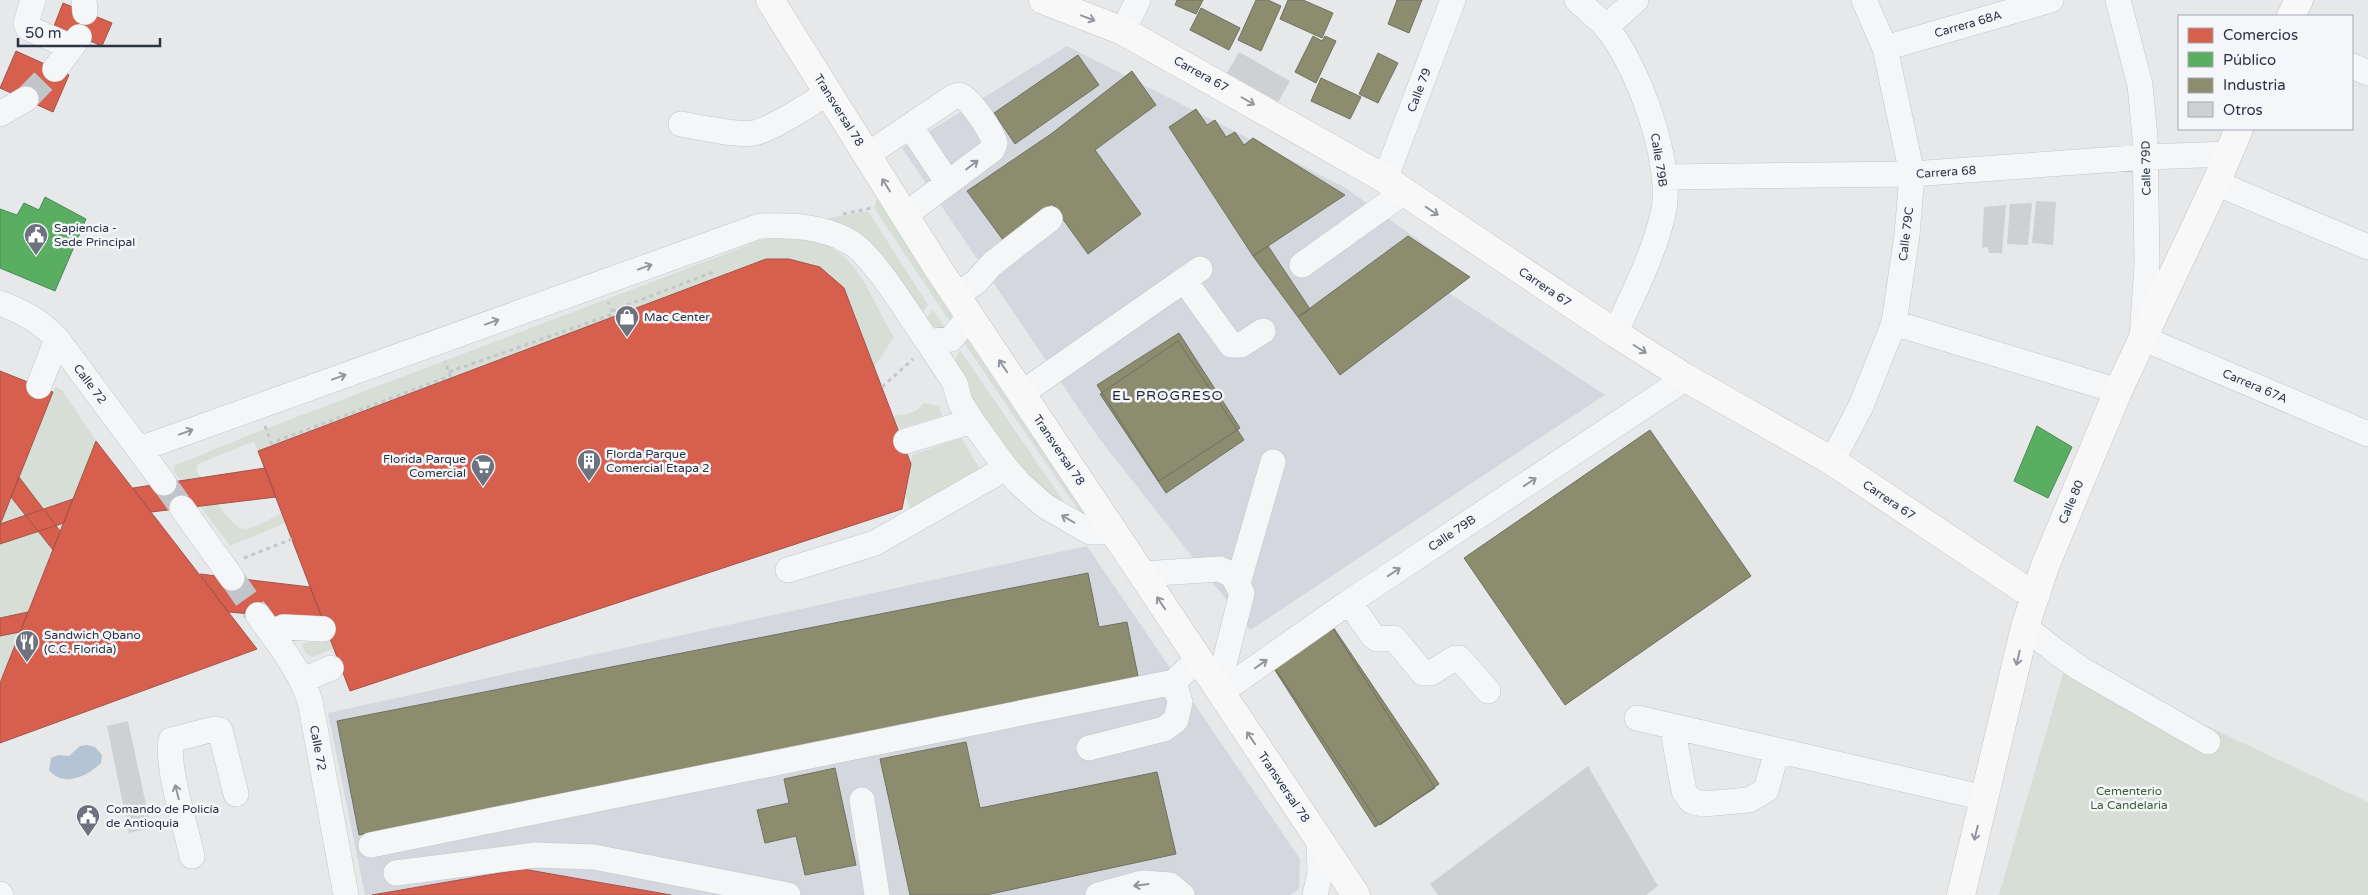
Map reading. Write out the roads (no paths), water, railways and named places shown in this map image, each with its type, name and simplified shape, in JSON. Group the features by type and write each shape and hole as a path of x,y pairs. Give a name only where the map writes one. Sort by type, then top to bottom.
{"main road":[{"name":"Transversal 78","path":"770,0 963,306 1356,895"},
{"name":"Carrera 67","path":"1043,0 1123,31 1394,185 1615,334 1686,378 1832,462 2022,588 2036,595"},
{"path":"2292,15 2299,0"},
{"name":"Calle 80","path":"1961,895 2025,626 2060,528 2118,391 2216,183 2239,130"}],"street":[{"path":"33,0 26,23 28,28 36,33 75,42 55,68"},
{"path":"1123,31 1138,0"},
{"name":"Calle 79","path":"1394,185 1453,0"},
{"name":"Calle 79B","path":"1577,0 1606,27 1624,56 1643,96 1658,138 1664,177 1664,213 1643,276 1615,334"},
{"path":"1606,27 1636,0"},
{"name":"Calle 79C","path":"1832,462 1861,406 1894,322 1907,235 1912,174 1885,48 1864,0"},
{"name":"Carrera 68A","path":"1885,48 2051,0"},
{"name":"Calle 79D","path":"2118,0 2140,85 2147,157 2147,264 2142,338"},
{"path":"2353,66 2368,73"},
{"path":"681,124 753,133 808,106 828,92"},
{"path":"867,155 960,95 966,98 992,134 995,143 992,150 904,215"},
{"path":"0,114 26,99"},
{"path":"910,126 948,183"},
{"name":"Carrera 68","path":"1664,177 1912,174 2147,157 2228,154"},
{"path":"2216,183 2368,247"},
{"path":"1302,265 1394,185"},
{"path":"931,347 963,306 976,282 992,264 1050,220"},
{"path":"140,449 760,226 804,226 824,231 851,242 875,267 931,347 954,383 960,402 1006,468 1045,506 1090,532 1114,532"},
{"path":"1022,393 1192,275 1232,344 1241,345 1263,332"},
{"name":"Calle 72","path":"0,303 29,315 45,326 58,339 164,483"},
{"path":"1894,322 2118,391"},
{"name":"Carrera 67A","path":"2142,338 2368,434"},
{"path":"39,386 58,339"},
{"name":"Calle 79B","path":"1219,690 1686,378"},
{"path":"906,441 972,421"},
{"path":"1238,583 1273,462"},
{"path":"788,570 875,543 1006,468"},
{"path":"182,508 236,569"},
{"path":"1142,574 1220,569 1232,575 1238,583 1242,593 1219,690"},
{"path":"1349,602 1373,636 1377,639 1394,638 1423,673 1431,673 1455,658 1459,658 1488,691"},
{"name":"Calle 72","path":"258,615 303,680 310,701 346,895"},
{"path":"2025,626 2079,668 2208,742"},
{"path":"273,635 283,627 323,629"},
{"path":"371,845 1174,682 1198,659"},
{"path":"303,680 331,668"},
{"path":"1089,748 1164,729 1176,720 1180,702 1174,682"},
{"path":"1637,718 1985,798"},
{"path":"1672,726 1684,791 1691,800 1703,804 1749,800 1766,790 1777,751"},
{"path":"192,856 173,775 169,747 171,740 214,729 220,730 236,794"},
{"path":"862,800 877,895"},
{"path":"1316,895 1320,873 1319,841"},
{"path":"396,873 536,855 594,856 788,895"},
{"path":"1098,895 1142,883 1170,885 1182,895"}],"water":[{"path":"80,746 95,747 102,755 101,763 96,768 83,776 68,779 61,778 49,770 51,758 58,755 69,756"}],"tunnel":[{"path":"26,99 55,69"},
{"path":"164,483 182,508"},
{"path":"232,578 258,615"}],"place":[{"name":"Sapiencia - Sede Principal","path":"36,256"},
{"name":"Mac Center","path":"627,338"},
{"name":"Florda Parque Comercial Etapa 2","path":"589,482"},
{"name":"Florida Parque Comercial","path":"483,487"},
{"name":"Sandwich Qbano (C.C. Florida)","path":"27,663"},
{"name":"Comando de Policía de Antioquia","path":"88,837"}],"district":[{"name":"EL PROGRESO","path":"1168,395"}],"park label":[{"name":"Cementerio La Candelaria","path":"2129,798"}]}
